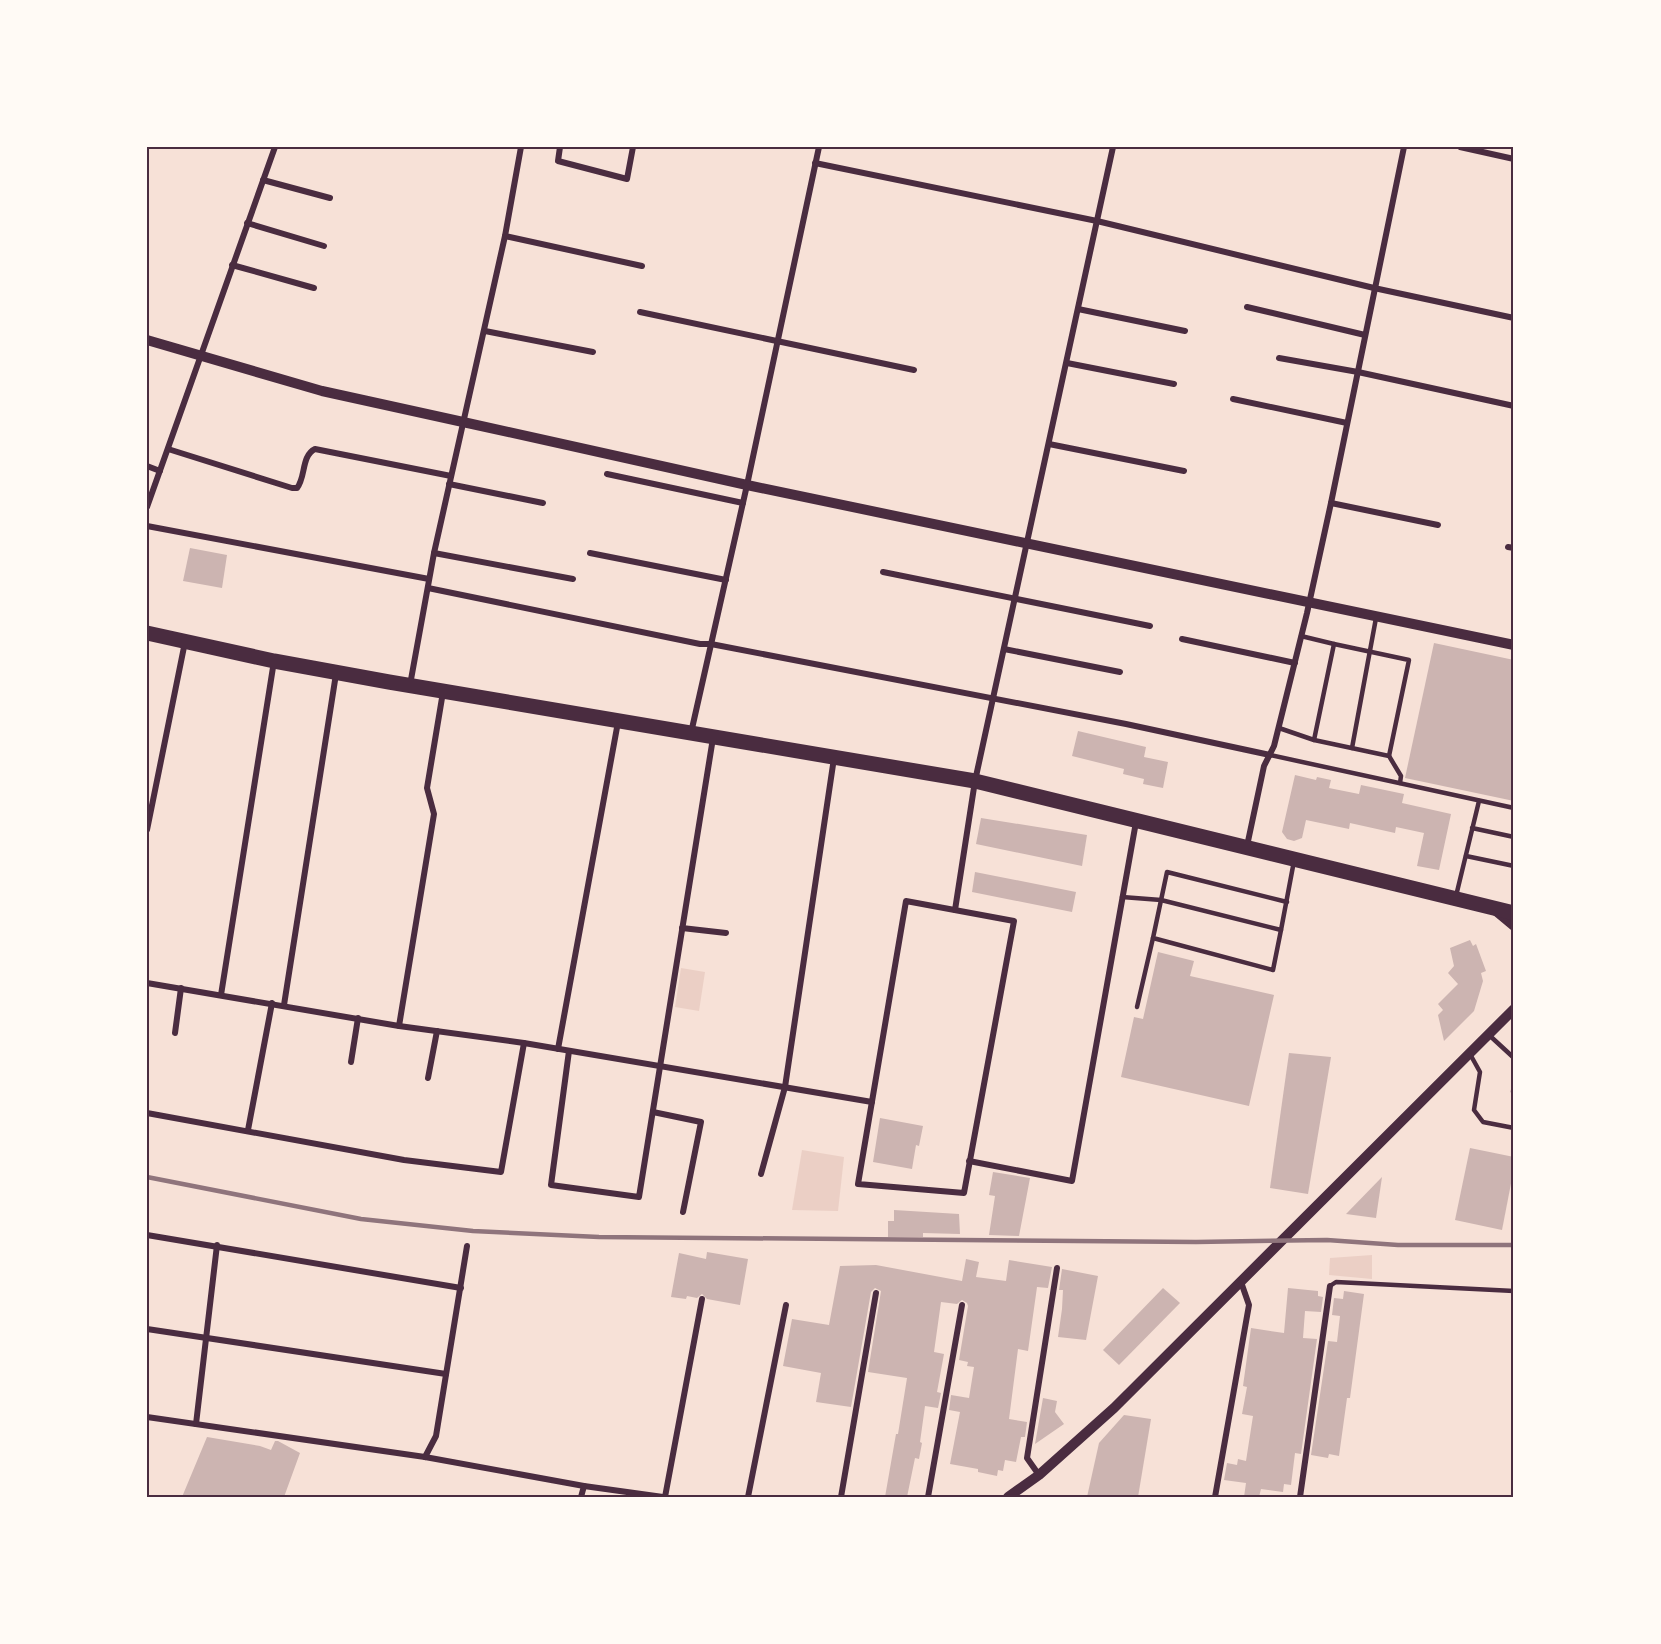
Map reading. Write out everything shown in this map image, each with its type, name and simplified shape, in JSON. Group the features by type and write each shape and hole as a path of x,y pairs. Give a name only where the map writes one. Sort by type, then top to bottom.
{"main road":[{"path":"147,633 274,661 975,781 1514,913"}],"street":[{"path":"147,507 274,147"},
{"path":"410,685 434,553 485,331 521,147"},
{"path":"560,147 558,161 627,179 633,147"},
{"path":"691,733 819,147"},
{"path":"955,910 975,781 1113,147"},
{"path":"1247,847 1264,766 1279,728 1295,663 1331,503 1404,147"},
{"path":"1460,147 1514,159"},
{"path":"815,163 1097,221 1374,288 1514,318"},
{"path":"263,180 330,198"},
{"path":"248,223 324,246"},
{"path":"505,236 642,266"},
{"path":"232,265 314,288"},
{"path":"1247,308 1365,335"},
{"path":"1078,309 1185,331"},
{"path":"640,312 914,370"},
{"path":"485,331 593,352"},
{"path":"147,340 322,391 747,485 1514,645"},
{"path":"1279,358 1358,372 1514,406"},
{"path":"1067,363 1174,384"},
{"path":"1233,399 1347,423"},
{"path":"1049,444 1184,471"},
{"path":"168,449 292,488 297,488 300,484 307,456 315,449 451,476"},
{"path":"147,466 160,471"},
{"path":"608,474 743,503"},
{"path":"449,484 543,503"},
{"path":"1331,503 1438,525"},
{"path":"147,526 429,579"},
{"path":"434,553 573,579"},
{"path":"590,553 726,580"},
{"path":"883,572 1150,626"},
{"path":"428,588 700,644 711,644 993,698 1270,755"},
{"path":"1182,639 1295,663"},
{"path":"147,830 185,642"},
{"path":"1004,649 1120,672"},
{"path":"221,994 274,661"},
{"path":"284,1005 336,672"},
{"path":"399,1026 434,814 428,788 444,691"},
{"path":"558,1049 619,721"},
{"path":"569,1051 551,1185 639,1197 714,736"},
{"path":"761,1174 785,1087 834,756"},
{"path":"969,1161 1072,1181 1136,821"},
{"path":"906,901 955,910 1014,921 964,1193 858,1184 906,901"},
{"path":"1492,908 1514,926"},
{"path":"682,928 726,933"},
{"path":"147,983 399,1026 524,1043 872,1102"},
{"path":"175,1033 181,988"},
{"path":"248,1130 272,1003"},
{"path":"1008,1497 1039,1475 1114,1408 1514,1009"},
{"path":"351,1062 358,1018"},
{"path":"428,1078 437,1031"},
{"path":"147,1113 404,1160 501,1172 524,1043"},
{"path":"652,1112 701,1122 683,1212"},
{"path":"147,1235 461,1288"},
{"path":"196,1424 217,1245"},
{"path":"426,1457 436,1436 467,1246"},
{"path":"1039,1475 1028,1458 1057,1268"},
{"path":"1215,1497 1253,1305 1241,1282"},
{"path":"1300,1497 1330,1286"},
{"path":"841,1497 876,1293"},
{"path":"147,1417 426,1457 584,1486 664,1497 702,1299"},
{"path":"748,1497 786,1305"},
{"path":"928,1497 962,1305"},
{"path":"147,1329 446,1374"},
{"path":"581,1497 584,1486"}],"lane":[{"path":"1352,748 1376,618"},
{"path":"1301,636 1409,660 1389,756 1401,776 1400,783"},
{"path":"1314,740 1334,644"},
{"path":"1279,728 1314,740 1389,756"},
{"path":"1270,755 1514,808"},
{"path":"1455,899 1479,801"},
{"path":"1472,828 1514,837"},
{"path":"1466,856 1514,866"},
{"path":"1153,938 1273,970 1295,858"},
{"path":"1137,1006 1167,872 1287,902"},
{"path":"1122,897 1161,900 1281,930"},
{"path":"1489,1035 1514,1058"},
{"path":"1470,1054 1480,1072 1474,1110 1483,1122 1514,1128"},
{"path":"1513,1092 1514,1082"},
{"path":"1330,1286 1336,1282 1514,1291"}],"shaded area":[{"path":"681,968 705,972 699,1011 675,1007"},
{"path":"802,1150 844,1157 838,1211 792,1210"},
{"path":"1372,1255 1372,1279 1329,1275 1330,1258"}],"building":[{"path":"190,548 227,555 222,588 183,581"},
{"path":"1434,643 1514,660 1514,801 1405,778"},
{"path":"1078,731 1146,747 1144,757 1168,762 1163,788 1143,784 1144,779 1123,774 1124,769 1072,756"},
{"path":"1295,775 1316,780 1317,777 1331,780 1329,788 1359,794 1361,785 1404,794 1402,803 1451,814 1439,870 1417,866 1424,833 1396,827 1395,833 1350,823 1349,829 1306,820 1302,838 1294,841 1287,839 1282,832"},
{"path":"981,818 1087,835 1082,866 976,844"},
{"path":"975,872 1076,892 1072,912 972,892"},
{"path":"1470,940 1473,946 1476,944 1486,971 1481,973 1483,981 1474,1011 1444,1041 1438,1015 1443,1010 1438,1004 1458,984 1448,973 1454,966 1450,948"},
{"path":"1158,952 1194,961 1190,976 1274,995 1249,1106 1121,1077 1134,1017 1143,1019"},
{"path":"1289,1053 1331,1057 1308,1194 1270,1188"},
{"path":"880,1118 923,1126 919,1146 916,1145 912,1169 873,1162"},
{"path":"1470,1148 1514,1157 1502,1230 1455,1220"},
{"path":"993,1172 1030,1178 1019,1236 989,1235 995,1196 989,1195"},
{"path":"1382,1177 1376,1218 1346,1214"},
{"path":"894,1210 959,1214 960,1234 923,1233 923,1237 888,1237 888,1221 894,1221"},
{"path":"707,1252 748,1259 740,1305 707,1299 702,1294 697,1298 671,1297 679,1253 706,1259"},
{"path":"966,1259 979,1262 976,1277 1006,1281 1009,1260 1052,1267 1048,1288 1037,1287 1028,1351 1018,1349 1009,1419 1027,1422 1025,1437 1021,1437 1016,1462 1005,1460 1003,1471 998,1470 997,1476 978,1472 978,1469 950,1464 960,1412 949,1410 951,1395 969,1398 974,1367 967,1366 968,1362 959,1360 967,1303 962,1300 957,1304 941,1302 934,1352 944,1354 937,1392 941,1393 938,1408 925,1406 919,1459 915,1458 907,1497 885,1497 907,1378 868,1372 881,1291 875,1288 871,1292 851,1407 816,1402 821,1373 783,1366 792,1319 829,1325 840,1266 876,1265 962,1281"},
{"path":"1062,1269 1098,1276 1086,1340 1058,1337 1062,1309 1063,1290 1059,1290"},
{"path":"1163,1288 1180,1303 1119,1365 1103,1350"},
{"path":"1288,1288 1318,1291 1318,1296 1323,1297 1321,1312 1305,1311 1303,1338 1317,1339 1301,1454 1295,1453 1291,1485 1284,1484 1283,1492 1261,1489 1259,1497 1244,1497 1246,1483 1224,1480 1227,1463 1237,1465 1238,1459 1246,1461 1253,1416 1242,1414 1247,1387 1243,1386 1251,1328 1284,1333"},
{"path":"1344,1291 1364,1294 1350,1398 1347,1398 1339,1456 1329,1454 1328,1458 1311,1455 1328,1341 1337,1342 1340,1316 1332,1315 1334,1298 1343,1299"},
{"path":"1043,1398 1057,1401 1055,1412 1064,1424 1035,1444"},
{"path":"1124,1415 1151,1419 1138,1497 1087,1497 1099,1443"},
{"path":"207,1437 271,1450 275,1441 278,1441 300,1453 284,1497 182,1497"}],"railway":[{"path":"147,1177 361,1219 473,1231 599,1237 1196,1242 1327,1240 1398,1245 1514,1245"}]}
